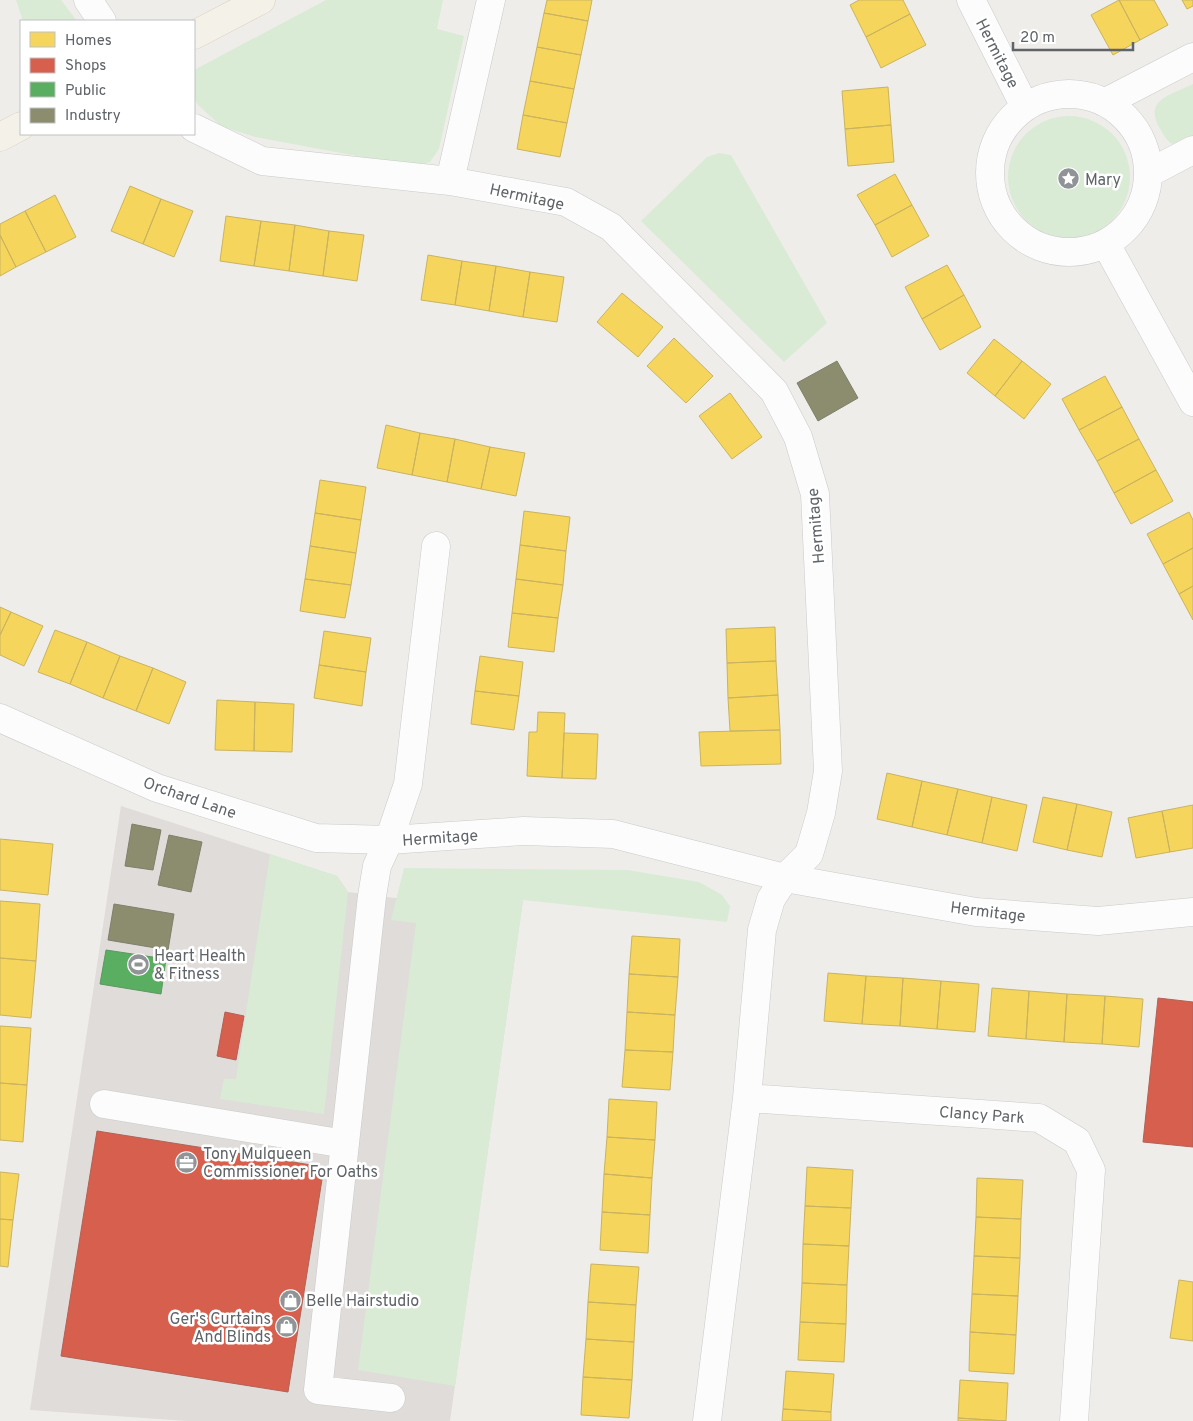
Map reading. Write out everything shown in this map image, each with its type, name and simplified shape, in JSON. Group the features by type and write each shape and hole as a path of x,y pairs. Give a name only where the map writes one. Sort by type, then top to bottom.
{"main road":[{"path":"195,34 261,0"},
{"path":"0,137 20,127"}],"street":[{"path":"88,0 101,20"},
{"path":"450,181 490,0"},
{"name":"Hermitage","path":"971,0 1025,107"},
{"path":"1108,101 1193,57"},
{"name":"Hermitage","path":"1054,95 1081,95 1108,101 1132,125 1145,149 1149,173 1144,201 1135,218 1106,244 1074,253 1040,247 1011,228 999,215 991,193 989,172 998,137 1025,107 1054,95"},
{"name":"Hermitage","path":"195,128 262,161 450,181 566,202 610,227 774,391 798,437 815,494 828,771 821,813 809,854 785,878"},
{"path":"1149,173 1193,150"},
{"path":"1106,244 1193,402"},
{"name":"Hermitage","path":"436,546 408,784 389,840 524,831 612,834 785,878 976,912 1098,921 1193,912"},
{"name":"Orchard Lane","path":"0,718 157,788 316,838 389,840"},
{"path":"389,840 377,866 372,896 318,1390 391,1398"},
{"path":"707,1421 746,1098 762,930 771,899 785,878"},
{"name":"Clancy Park","path":"746,1098 1039,1118 1077,1141 1092,1170 1074,1421"},
{"path":"104,1104 345,1144"}],"shaded area":[{"path":"121,806 337,876 348,892 395,898 523,900 450,1421 187,1421 30,1410"}],"green space":[{"path":"16,0 61,0 76,20 23,20"},
{"path":"326,0 443,0 437,29 464,36 439,149 430,162 416,167 255,137 221,126 198,105 195,100 195,69"},
{"path":"1193,84 1193,137 1174,145 1167,140 1159,127 1155,118 1155,110 1157,104 1162,99"},
{"path":"1069,116 1092,120 1112,134 1126,154 1130,177 1126,200 1112,220 1092,234 1069,238 1046,234 1026,220 1012,200 1008,177 1012,154 1026,134 1046,120"},
{"path":"719,153 731,155 827,323 784,362 641,221 707,157"},
{"path":"270,854 337,876 348,892 324,1114 220,1099 224,1079 236,1079"},
{"path":"404,868 628,870 699,882 722,895 730,906 727,922 523,900 455,1386 358,1370 416,923 391,920"}],"building: Homes":[{"path":"547,0 592,0 588,21 544,13"},
{"path":"859,0 903,0 910,14 866,37 850,5"},
{"path":"1119,0 1154,0 1168,25 1140,40"},
{"path":"1119,0 1140,40 1113,55 1091,15"},
{"path":"1182,0 1193,0 1193,6 1187,9"},
{"path":"544,13 588,21 581,55 537,47"},
{"path":"910,14 926,45 881,68 866,37"},
{"path":"537,47 581,55 574,89 530,81"},
{"path":"530,81 574,89 567,123 523,115"},
{"path":"888,87 891,125 845,129 842,91"},
{"path":"523,115 567,123 560,157 517,149"},
{"path":"891,125 894,162 848,166 845,129"},
{"path":"895,174 912,205 875,225 857,195"},
{"path":"130,186 161,199 143,244 111,231"},
{"path":"55,195 76,237 46,252 25,211"},
{"path":"161,199 193,211 174,257 143,244"},
{"path":"912,205 929,236 892,257 875,225"},
{"path":"25,211 46,252 16,267 0,235 0,224"},
{"path":"226,216 261,221 254,266 220,261"},
{"path":"261,221 295,225 289,271 254,266"},
{"path":"295,225 329,231 323,276 289,271"},
{"path":"329,231 364,235 357,281 323,276"},
{"path":"0,235 16,267 0,276"},
{"path":"428,255 462,261 455,305 421,300"},
{"path":"462,261 496,266 489,311 455,305"},
{"path":"947,265 964,295 922,319 905,287"},
{"path":"496,266 530,272 523,317 489,311"},
{"path":"530,272 564,277 557,322 523,317"},
{"path":"622,293 663,327 638,357 597,322"},
{"path":"964,295 981,327 940,350 922,319"},
{"path":"674,338 713,376 686,403 647,366"},
{"path":"994,339 1022,361 995,396 967,373"},
{"path":"1022,361 1051,384 1024,419 995,396"},
{"path":"1105,376 1122,407 1079,430 1062,399"},
{"path":"730,393 762,437 732,459 699,416"},
{"path":"1122,407 1139,439 1097,461 1079,430"},
{"path":"386,425 420,433 412,475 377,468"},
{"path":"420,433 455,439 447,482 412,475"},
{"path":"455,439 490,447 481,489 447,482"},
{"path":"1139,439 1156,470 1114,493 1097,461"},
{"path":"490,447 525,453 516,496 481,489"},
{"path":"1156,470 1173,501 1131,524 1114,493"},
{"path":"320,480 366,487 361,520 315,513"},
{"path":"524,511 570,517 566,551 520,545"},
{"path":"1189,512 1193,520 1193,548 1163,564 1147,534"},
{"path":"315,513 361,520 356,553 310,546"},
{"path":"520,545 566,551 563,585 516,579"},
{"path":"310,546 356,553 351,585 305,579"},
{"path":"1193,548 1193,586 1179,594 1163,564"},
{"path":"305,579 351,585 345,618 300,611"},
{"path":"516,579 563,585 558,618 512,613"},
{"path":"1193,586 1193,620 1179,594"},
{"path":"0,607 11,612 0,635"},
{"path":"11,612 43,626 24,666 0,655 0,635"},
{"path":"512,613 558,618 554,652 508,647"},
{"path":"775,627 776,661 727,663 726,629"},
{"path":"55,630 87,642 70,684 38,672"},
{"path":"324,631 371,638 366,672 319,665"},
{"path":"87,642 120,656 103,698 70,684"},
{"path":"120,656 153,668 136,711 103,698"},
{"path":"480,656 523,662 519,696 475,691"},
{"path":"776,661 778,695 728,698 727,663"},
{"path":"319,665 366,672 362,706 314,698"},
{"path":"153,668 186,682 169,724 136,711"},
{"path":"475,691 519,696 514,730 471,724"},
{"path":"778,695 780,730 730,731 728,698"},
{"path":"217,700 255,702 254,751 215,750"},
{"path":"255,702 294,704 292,752 254,751"},
{"path":"538,712 565,713 562,778 527,776 529,732 537,732"},
{"path":"780,730 781,764 701,766 699,732"},
{"path":"564,733 598,734 596,779 562,778"},
{"path":"887,773 922,781 912,827 877,819"},
{"path":"922,781 958,789 947,835 912,827"},
{"path":"958,789 992,797 982,843 947,835"},
{"path":"992,797 1027,805 1017,851 982,843"},
{"path":"1043,797 1077,804 1067,850 1033,842"},
{"path":"1077,804 1112,812 1102,857 1067,850"},
{"path":"1193,805 1193,848 1170,852 1162,811"},
{"path":"1162,811 1170,852 1136,858 1128,818"},
{"path":"0,839 53,844 48,895 0,890"},
{"path":"0,901 40,904 36,961 0,958"},
{"path":"632,936 680,939 678,977 629,974"},
{"path":"0,958 36,961 31,1018 0,1015"},
{"path":"828,973 866,976 862,1024 824,1021"},
{"path":"629,974 678,977 675,1015 627,1012"},
{"path":"866,976 903,978 900,1026 862,1024"},
{"path":"903,978 941,981 937,1029 900,1026"},
{"path":"941,981 979,984 975,1032 937,1029"},
{"path":"992,988 1029,991 1026,1039 988,1036"},
{"path":"1029,991 1067,994 1064,1042 1026,1039"},
{"path":"1067,994 1105,996 1102,1044 1064,1042"},
{"path":"1105,996 1143,999 1139,1047 1102,1044"},
{"path":"627,1012 675,1015 673,1052 625,1050"},
{"path":"0,1026 31,1028 27,1085 0,1083"},
{"path":"625,1050 673,1052 670,1090 622,1087"},
{"path":"0,1083 27,1085 23,1142 0,1140"},
{"path":"609,1099 657,1102 655,1140 607,1137"},
{"path":"607,1137 655,1140 652,1178 604,1174"},
{"path":"807,1167 853,1170 851,1208 805,1206"},
{"path":"0,1172 19,1174 13,1220 0,1219"},
{"path":"604,1174 652,1178 650,1215 602,1212"},
{"path":"977,1178 1023,1180 1021,1219 976,1217"},
{"path":"805,1206 851,1208 849,1246 803,1244"},
{"path":"602,1212 650,1215 648,1253 600,1250"},
{"path":"976,1217 1021,1219 1020,1258 974,1256"},
{"path":"0,1219 13,1220 8,1267 0,1266"},
{"path":"803,1244 849,1246 847,1285 802,1283"},
{"path":"974,1256 1020,1258 1018,1296 972,1294"},
{"path":"591,1264 639,1267 636,1305 588,1302"},
{"path":"1179,1280 1193,1282 1193,1341 1170,1338"},
{"path":"802,1283 847,1285 846,1324 800,1322"},
{"path":"972,1294 1018,1296 1016,1335 970,1332"},
{"path":"588,1302 636,1305 634,1342 586,1339"},
{"path":"800,1322 846,1324 844,1362 798,1360"},
{"path":"970,1332 1016,1335 1014,1374 969,1371"},
{"path":"586,1339 634,1342 632,1380 583,1377"},
{"path":"786,1371 834,1374 831,1412 783,1409"},
{"path":"583,1377 632,1380 629,1418 581,1415"},
{"path":"960,1380 1008,1383 1006,1421 958,1418"},
{"path":"783,1409 831,1412 831,1421 782,1421"},
{"path":"958,1418 1006,1421 958,1421"}],"building: Shops":[{"path":"1158,998 1193,1002 1193,1147 1143,1142"},
{"path":"225,1012 244,1016 236,1060 217,1056"},
{"path":"97,1131 324,1167 288,1392 61,1356"}],"building: Public":[{"path":"106,950 166,959 161,994 100,984"}],"building: Industry":[{"path":"837,361 858,398 818,421 797,383"},
{"path":"132,824 161,830 153,870 125,866"},
{"path":"169,835 202,842 191,892 158,885"},
{"path":"114,904 174,914 168,950 108,940"}],"place":[{"name":"Mary","path":"1069,179"},
{"name":"Heart Health & Fitness","path":"138,964"},
{"name":"Tony Mulqueen Commissioner For Oaths","path":"187,1162"},
{"name":"Belle Hairstudio","path":"290,1300"},
{"name":"Ger's Curtains And Blinds","path":"287,1327"}]}
